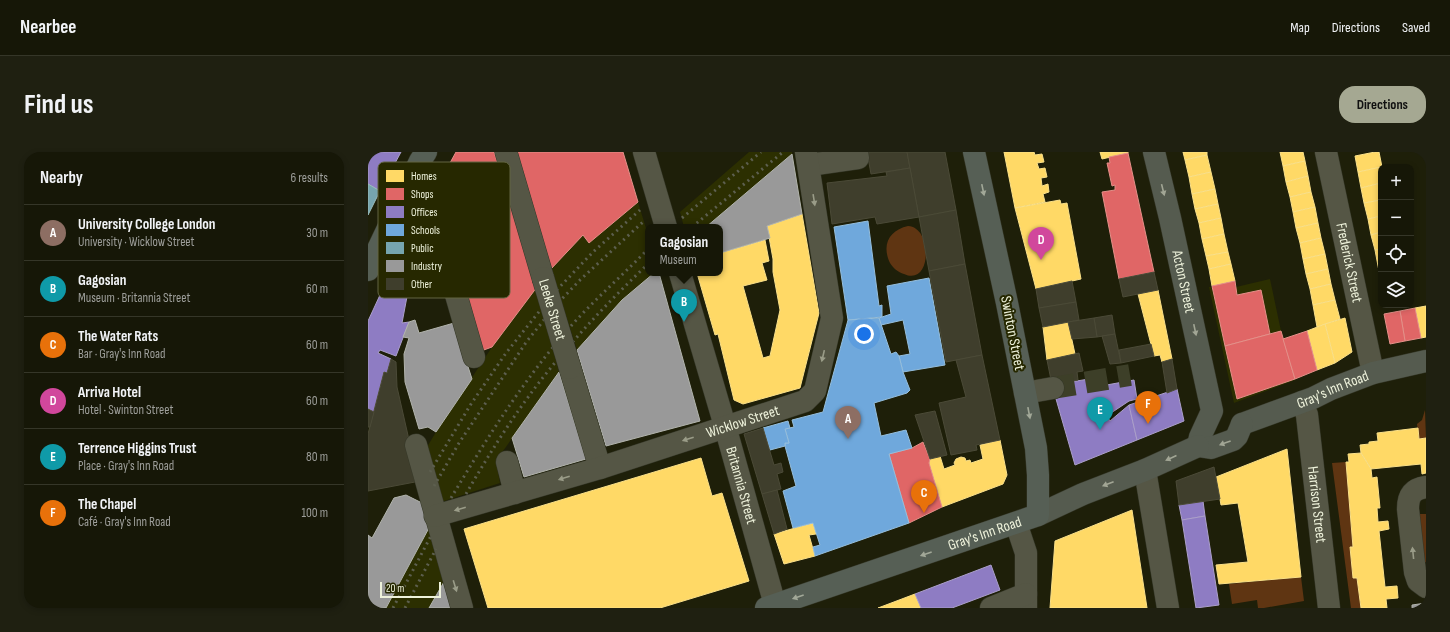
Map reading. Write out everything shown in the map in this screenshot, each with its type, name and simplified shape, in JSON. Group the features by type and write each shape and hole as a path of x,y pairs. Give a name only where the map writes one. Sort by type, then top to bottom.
{"highway":[{"path":"420,162 426,152"},
{"name":"Swinton Street","path":"974,152 1007,303 1036,448 1038,515"},
{"path":"368,270 378,249"},
{"name":"Gray's Inn Road","path":"771,606 1016,524 1038,515"}],"main road":[{"name":"Acton Street","path":"1154,152 1212,411"},
{"name":"Gray's Inn Road","path":"1242,424 1302,402 1373,373 1426,361"},
{"path":"1212,411 1242,424 1238,436 1233,440 1212,448 1198,446 1200,437 1212,411"},
{"name":"Gray's Inn Road","path":"1038,515 1083,494 1145,470 1198,446"}],"street":[{"name":"Leeke Street","path":"506,152 509,162"},
{"path":"644,152 665,224"},
{"path":"808,160 858,158 857,152"},
{"name":"Frederick Street","path":"1326,152 1373,373"},
{"name":"Wicklow Street","path":"435,516 600,468 805,401 815,391 832,318 808,160"},
{"name":"Leeke Street","path":"510,166 600,468"},
{"name":"Britannia Street","path":"681,276 725,426 771,606"},
{"path":"457,298 474,357"},
{"path":"1025,393 1053,388"},
{"name":"Harrison Street","path":"1302,402 1307,415 1329,608"},
{"path":"416,445 462,608"},
{"path":"507,462 515,493"},
{"path":"1145,470 1168,608"},
{"path":"1426,487 1412,492 1408,500 1408,509 1415,572 1418,581 1426,587"},
{"path":"991,608 1026,601 1026,554 1016,524"}],"shaded area":[{"path":"749,152 792,152 792,154 710,224 683,224 680,212"},
{"path":"638,202 645,225 645,276 651,276 577,350 551,269 583,235 589,242"},
{"path":"908,226 916,229 922,236 926,255 924,265 920,272 913,276 904,274 894,268 890,263 886,250 892,234"},
{"path":"1270,279 1281,331 1295,380 1234,403 1209,287 1236,287"},
{"path":"537,287 559,372 496,461 500,483 438,503 424,452 492,347"},
{"path":"1425,410 1426,438 1419,439 1417,424 1422,420"},
{"path":"1346,462 1353,547 1350,547 1353,578 1357,578 1361,608 1351,608 1332,463"},
{"path":"1418,514 1426,514 1426,562 1423,563"},
{"path":"430,526 445,580 429,608 386,608"},
{"path":"1301,577 1304,601 1264,608 1258,608 1257,600 1232,604 1229,584"}],"building: Homes":[{"path":"1004,152 1034,152 1035,155 1042,154 1044,162 1037,163 1039,169 1045,168 1047,177 1041,178 1042,186 1048,184 1049,192 1043,194 1045,202 1015,208"},
{"path":"1100,152 1128,152 1128,153 1102,159"},
{"path":"1183,152 1207,152 1207,155 1185,160"},
{"path":"1280,152 1303,152 1305,161 1283,166"},
{"path":"1379,152 1381,164 1378,164 1378,168 1358,172 1355,156"},
{"path":"1207,155 1211,172 1189,177 1185,160"},
{"path":"1305,161 1308,176 1286,182 1283,166"},
{"path":"1378,168 1378,184 1361,188 1358,172"},
{"path":"1211,172 1215,189 1192,194 1189,177"},
{"path":"1308,176 1311,192 1290,197 1286,182"},
{"path":"1378,184 1378,201 1364,203 1361,188"},
{"path":"1215,189 1218,204 1195,209 1192,194"},
{"path":"1311,192 1315,207 1293,212 1290,197"},
{"path":"1060,200 1061,204 1067,203 1081,279 1036,289 1015,208"},
{"path":"1378,201 1378,217 1368,219 1364,203"},
{"path":"1218,204 1221,218 1199,223 1195,209"},
{"path":"1315,207 1318,223 1296,228 1293,212"},
{"path":"802,214 819,313 800,388 743,404 734,400 718,334 715,335 698,276 723,276 723,252 765,240 769,261 762,263 767,280 743,286 763,358 770,356 780,310 767,226"},
{"path":"1378,217 1378,233 1371,235 1368,219"},
{"path":"1221,218 1224,234 1202,239 1199,223"},
{"path":"1318,223 1321,238 1300,243 1296,228"},
{"path":"1378,233 1378,250 1375,250 1371,235"},
{"path":"1224,234 1228,252 1206,256 1202,239"},
{"path":"1321,238 1325,254 1303,259 1300,243"},
{"path":"1375,250 1378,250 1378,266"},
{"path":"1228,252 1231,264 1209,269 1206,256"},
{"path":"1325,254 1328,269 1306,274 1303,259"},
{"path":"1231,264 1235,281 1212,286 1209,269"},
{"path":"1328,269 1331,284 1310,289 1306,274"},
{"path":"1331,284 1335,300 1313,305 1310,289"},
{"path":"1158,290 1172,359 1162,362 1160,355 1154,356 1138,294"},
{"path":"1335,300 1340,319 1317,327 1313,305"},
{"path":"1426,306 1426,337 1421,338 1415,308"},
{"path":"1345,318 1352,352 1335,363 1325,324"},
{"path":"1068,322 1075,354 1047,360 1043,327"},
{"path":"1325,324 1335,363 1317,370 1307,331"},
{"path":"1418,428 1419,439 1426,438 1426,473 1422,474 1421,464 1371,469 1361,453 1360,445 1378,441 1377,433"},
{"path":"1000,440 1007,475 1003,484 942,507 929,463 930,459 940,456 944,469 955,465 954,463 956,459 961,457 965,458 966,461 970,460 971,463 983,459 980,445"},
{"path":"1287,449 1301,577 1219,584 1216,565 1248,562 1238,503 1221,505 1216,477"},
{"path":"1361,453 1371,469 1372,478 1377,477 1380,508 1377,508 1378,522 1388,521 1389,529 1379,531 1385,587 1397,586 1398,598 1386,599 1387,608 1361,608 1357,578 1353,578 1350,547 1353,547 1346,462 1349,462 1348,454"},
{"path":"701,458 712,496 722,493 749,581 660,608 488,608 464,529"},
{"path":"1132,510 1147,608 1050,608 1055,541"},
{"path":"813,523 816,534 809,535 815,556 784,564 774,534"},
{"path":"915,594 921,608 878,608"}],"building: Shops":[{"path":"456,152 494,152 497,162 451,162"},
{"path":"515,152 623,152 638,202 589,243 583,235 551,269"},
{"path":"1128,153 1154,272 1119,279 1102,192 1115,190 1115,185 1112,186 1107,163 1110,163 1109,157"},
{"path":"510,202 537,287 492,347 481,351 465,298 510,298"},
{"path":"1235,281 1237,295 1261,290 1270,334 1225,346 1212,286"},
{"path":"1415,308 1421,338 1405,341 1400,311"},
{"path":"1400,311 1405,341 1390,344 1384,314"},
{"path":"1281,331 1295,379 1237,399 1225,346"},
{"path":"1307,331 1317,370 1295,379 1283,339"},
{"path":"923,442 930,459 929,463 942,507 909,523 889,454 912,448"}],"building: Offices":[{"path":"368,152 401,152 396,162 378,162 378,190 368,184"},
{"path":"379,298 407,298 402,323 409,322 396,356 380,350 378,353 391,359 387,373 384,372 374,412 368,409 368,321"},
{"path":"1089,379 1090,388 1134,380 1137,399 1129,401 1111,413 1109,403 1106,404 1105,399 1093,401 1095,420 1107,416 1110,421 1129,405 1137,440 1075,465 1052,385"},
{"path":"1177,389 1184,421 1137,440 1129,405"},
{"path":"1203,501 1205,516 1182,520 1179,505"},
{"path":"1205,516 1219,605 1196,608 1182,520"},
{"path":"991,565 1000,590 952,608 921,608 915,594"}],"building: Schools":[{"path":"868,221 879,306 882,305 882,317 848,320 834,227"},
{"path":"929,278 945,365 903,372 899,356 910,354 903,320 881,325 879,318 891,314 887,286"},
{"path":"879,318 891,354 896,352 899,356 910,390 907,393 874,403 881,436 906,430 912,448 889,454 909,523 815,556 813,547 820,545 813,523 793,528 783,491 796,486 785,446 785,443 789,443 785,429 794,427 792,420 823,412 848,320"},
{"path":"788,421 790,428 785,429 789,443 785,443 785,446 770,450 763,428"}],"building: Public":[{"path":"368,184 378,190 378,195 368,215"}],"building: Industry":[{"path":"792,154 802,214 767,226 770,238 723,252 723,224 710,224"},
{"path":"650,276 660,276 700,421 606,446 577,350 622,300"},
{"path":"415,320 419,333 454,323 472,379 436,432 428,427 419,429 405,382 404,354 409,338 403,337 409,322"},
{"path":"559,372 586,459 524,477 512,438"},
{"path":"406,495 422,503 430,526 386,608 368,608 368,535 372,538 394,498"},
{"path":"445,580 453,608 429,608"},
{"path":"1426,603 1426,608 1412,608 1412,605"}],"building: Other":[{"path":"867,152 907,152 910,168 871,174"},
{"path":"907,152 945,152 956,210 919,217"},
{"path":"910,168 919,217 877,224 875,217 832,224 827,183 887,176 886,172"},
{"path":"956,210 965,264 929,271 919,217"},
{"path":"965,264 982,355 946,362 929,271"},
{"path":"1154,272 1158,290 1123,297 1119,279"},
{"path":"1072,281 1076,302 1039,308 1036,289"},
{"path":"1076,302 1079,320 1043,327 1039,308"},
{"path":"1112,315 1115,334 1097,337 1094,318"},
{"path":"1094,318 1097,337 1072,339 1068,322"},
{"path":"1115,334 1121,363 1110,364 1102,336"},
{"path":"1151,344 1154,356 1121,363 1119,350"},
{"path":"1079,353 1083,371 1077,372 1078,380 1052,385 1047,360"},
{"path":"982,355 1000,440 976,445 977,450 951,455 939,403 966,397 956,360"},
{"path":"391,359 396,362 397,387 412,453 408,455 415,482 368,491 368,434 384,372 387,373"},
{"path":"1172,359 1177,389 1167,393 1162,362"},
{"path":"368,409 374,412 370,427 368,427"},
{"path":"935,411 947,455 930,459 915,415"},
{"path":"763,428 774,465 781,463 783,472 777,474 781,489 762,494 744,434"},
{"path":"1214,467 1220,499 1179,505 1176,481"},
{"path":"777,490 787,529 774,534 762,494"}],"tunnel":[{"path":"1053,388 1130,375"}],"railway":[{"path":"682,218 761,152"},
{"path":"696,224 783,152"},
{"path":"430,472 471,404 506,353 554,293 593,252 640,210"},
{"path":"434,486 459,443 527,341 557,304 580,280 644,221"},
{"path":"451,498 492,431 537,367 580,316 645,252"},
{"path":"466,494 483,464 541,380 566,349 620,291 645,267"},
{"path":"393,608 432,534"},
{"path":"405,608 436,549"}],"place":[{"name":"Arriva Hotel","path":"1041,260"},
{"name":"Gagosian","path":"684,322"},
{"name":"The Chapel","path":"1148,424"},
{"name":"Terrence Higgins Trust","path":"1100,430"},
{"name":"University College London","path":"848,439"},
{"name":"The Water Rats","path":"924,513"}]}
